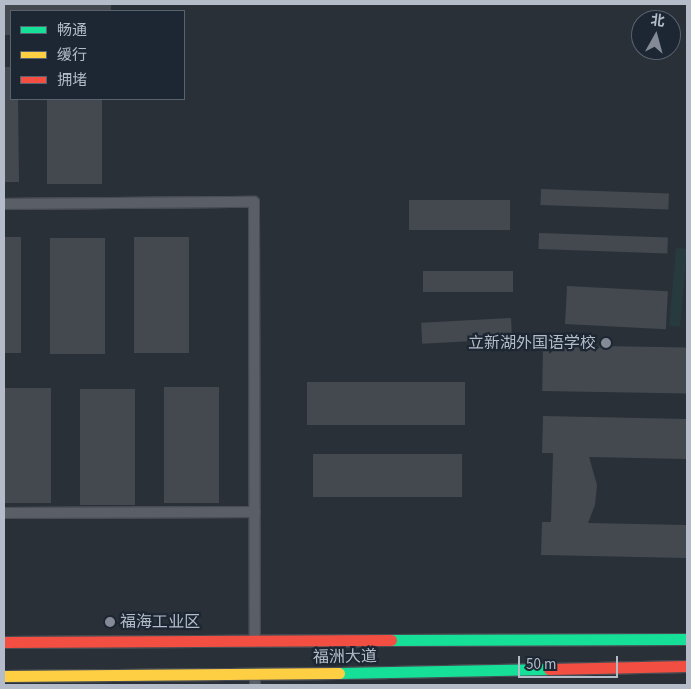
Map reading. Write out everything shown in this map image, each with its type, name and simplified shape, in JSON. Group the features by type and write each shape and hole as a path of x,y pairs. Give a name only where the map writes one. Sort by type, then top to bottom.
{"main road":[{"name":"福洲大道","path":"4,642 687,639"},
{"path":"668,666 687,671"},
{"name":"福洲大道","path":"4,676 255,680 687,666"}],"street":[{"path":"4,204 254,202 255,641"},
{"path":"4,513 255,512"}],"green space":[{"path":"676,248 687,249 680,327 669,326"}],"building":[{"path":"4,4 111,4 111,10 10,10 10,35 4,35"},
{"path":"4,67 10,67 10,100 18,100 19,182 4,182"},
{"path":"47,100 102,100 102,184 47,184"},
{"path":"541,189 669,193 668,209 540,205"},
{"path":"409,200 510,200 510,230 409,230"},
{"path":"539,233 668,238 667,253 538,249"},
{"path":"4,237 21,237 21,353 4,353"},
{"path":"134,237 189,237 189,353 134,353"},
{"path":"50,238 105,238 105,354 50,354"},
{"path":"423,271 513,271 513,292 423,292"},
{"path":"567,286 668,291 666,329 565,324"},
{"path":"511,318 512,339 422,344 421,323"},
{"path":"543,345 687,348 686,394 542,391"},
{"path":"307,382 465,382 465,425 307,425"},
{"path":"164,387 219,387 219,503 164,503"},
{"path":"4,388 51,388 51,503 4,503"},
{"path":"80,389 135,389 135,505 80,505"},
{"path":"543,416 687,419 687,459 589,457 597,485 595,505 588,523 687,525 687,558 541,555 542,522 551,522 553,453 542,453"},
{"path":"313,454 462,454 462,497 313,497"}],"traffic: fast":[{"path":"391,640 687,639"},
{"path":"339,673 549,669"}],"traffic: slow":[{"path":"4,676 339,673"}],"traffic: jam":[{"path":"4,642 391,640"},
{"path":"549,669 687,666"}],"place":[{"name":"立新湖外国语学校","path":"606,343"},
{"name":"福海工业区","path":"110,622"}]}
